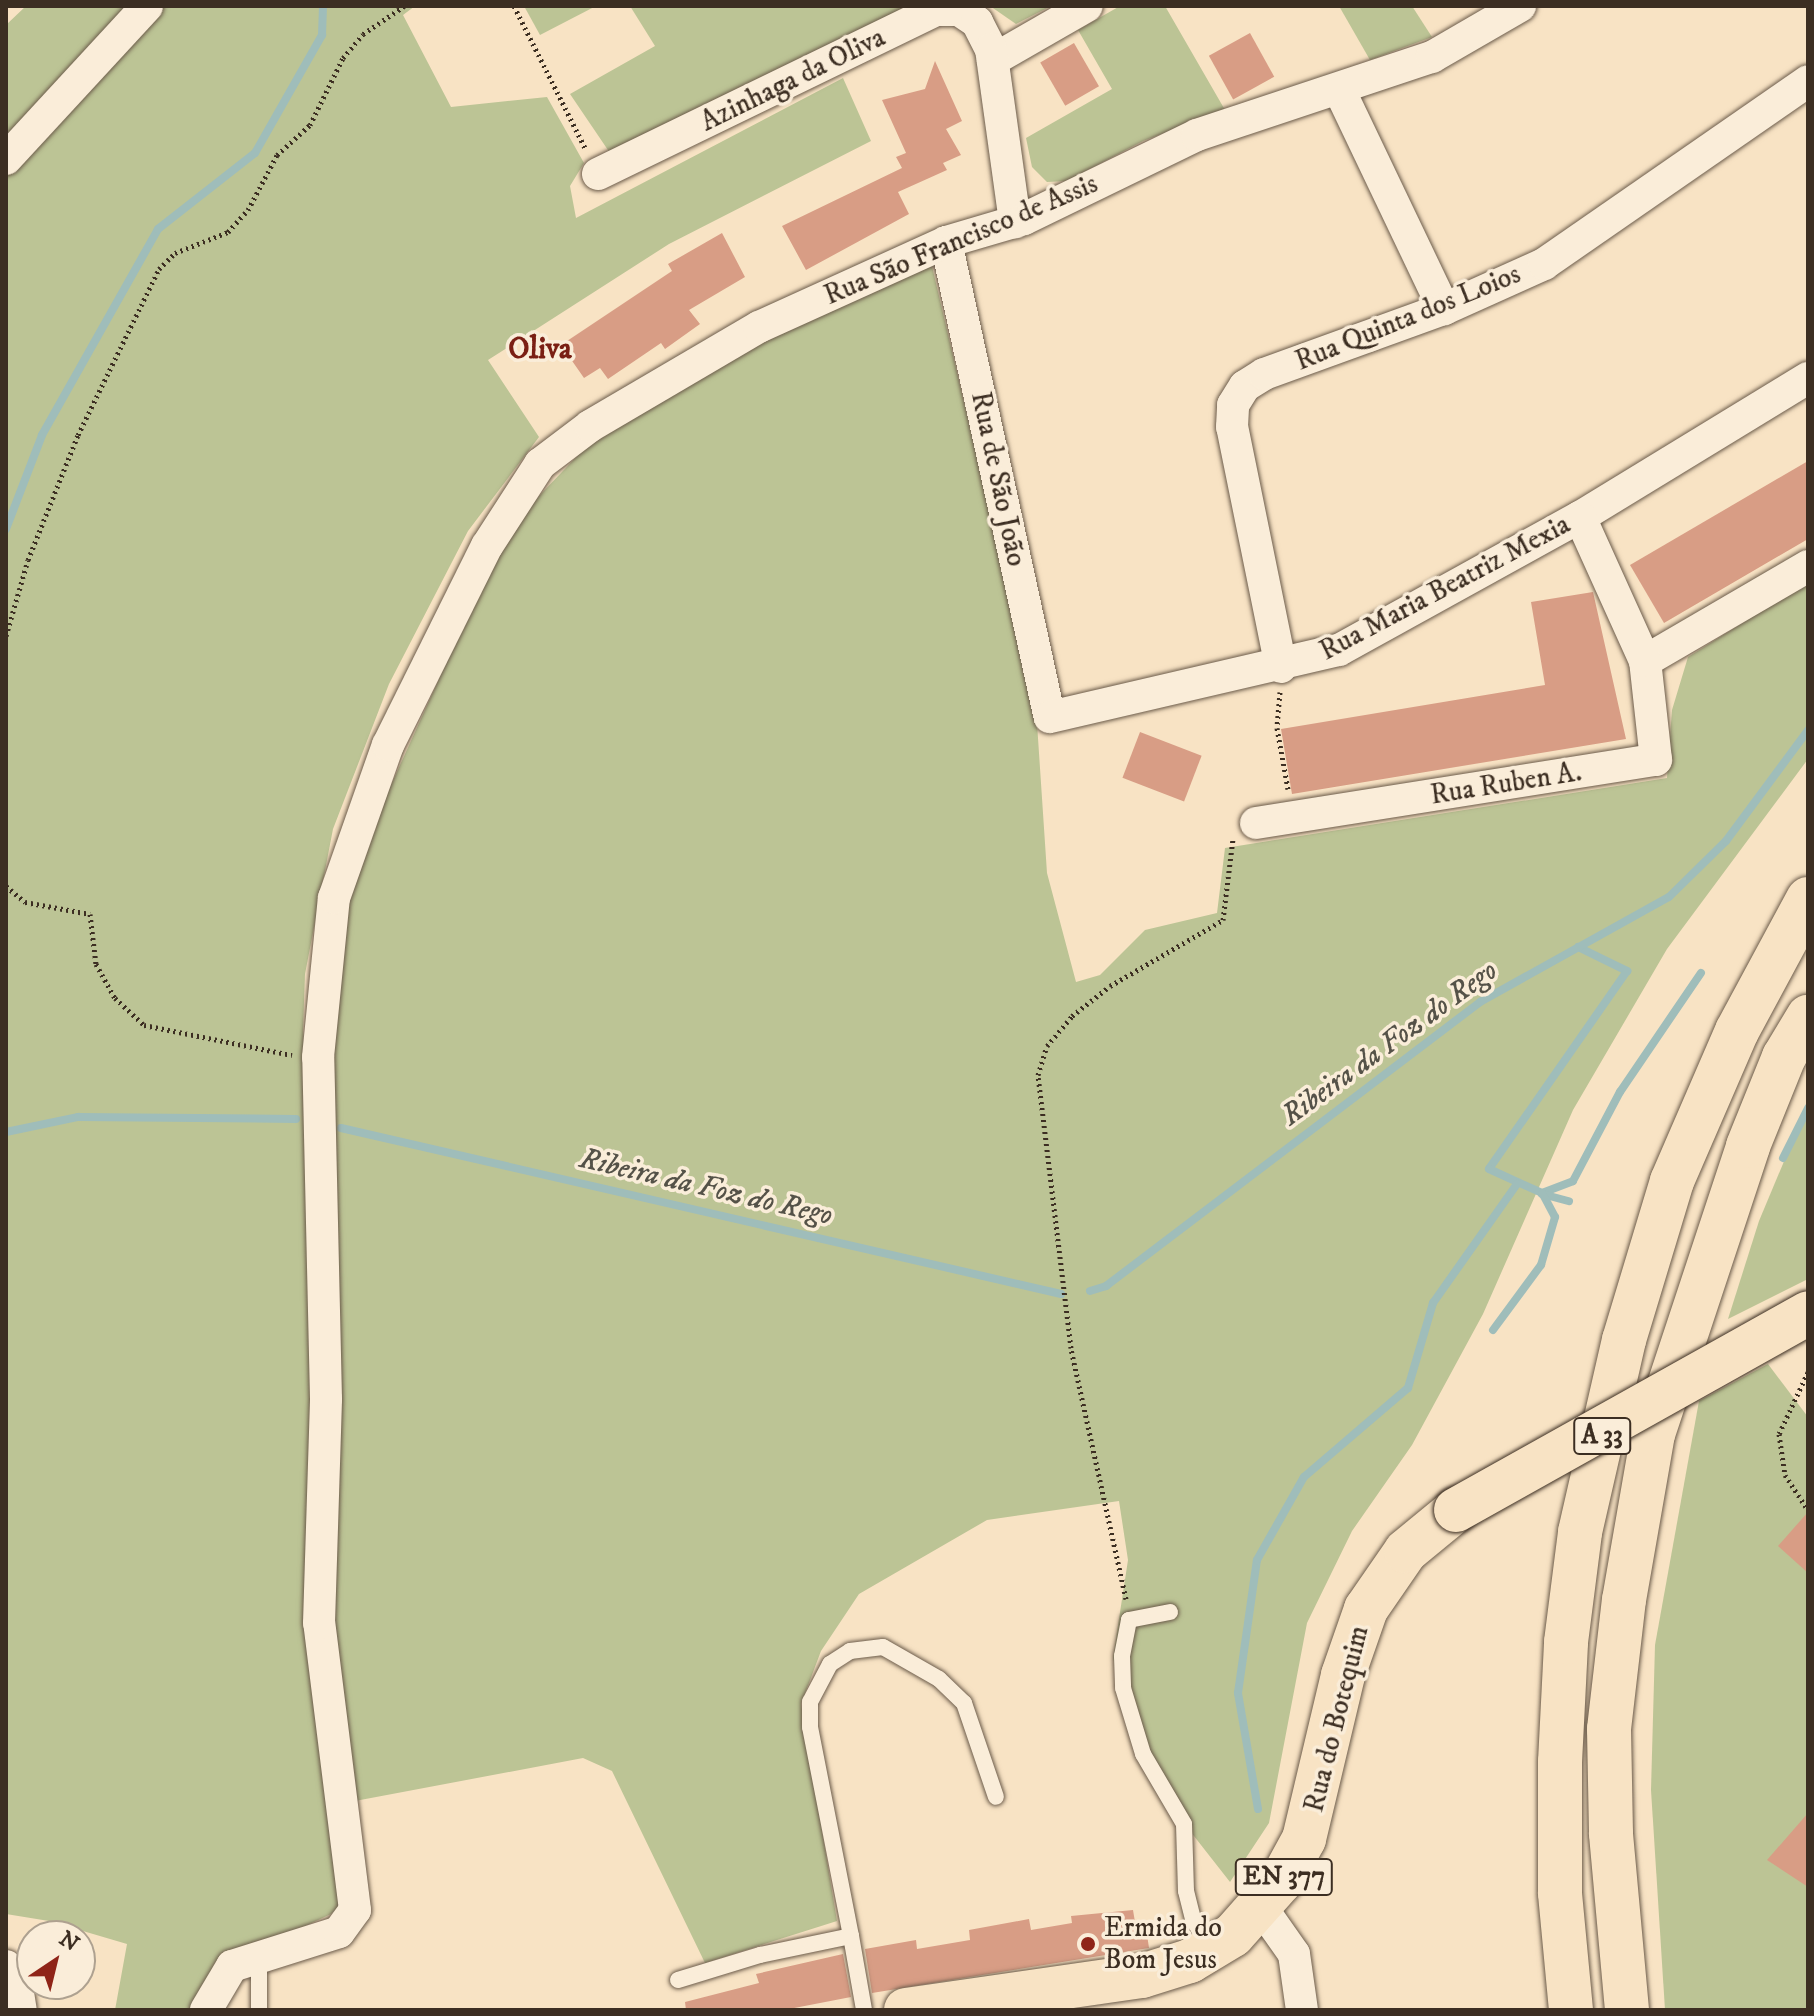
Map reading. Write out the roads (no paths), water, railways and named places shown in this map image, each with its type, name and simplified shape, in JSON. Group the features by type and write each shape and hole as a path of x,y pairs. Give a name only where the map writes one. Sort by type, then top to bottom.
{"main road":[{"name":"A 33","path":"1571,2010 1560,1893 1560,1762 1566,1642 1580,1532 1624,1340 1672,1181 1737,1031 1808,899"},
{"name":"A 33","path":"1627,2010 1611,1833 1609,1729 1624,1600 1653,1434 1748,1146 1784,1057 1808,1017"},
{"name":"Rua do Botequim","path":"906,2010 1142,1976 1211,1950 1261,1907 1304,1839 1343,1675 1366,1609 1406,1551 1456,1510 1808,1313"}],"street":[{"path":"6,159 147,6"},
{"path":"993,60 1087,6"},
{"name":"Rua São Francisco de Assis","path":"206,2010 232,1966 259,1954 339,1932 350,1920 357,1895 319,1623 326,1399 318,1057 334,898 388,745 487,546 540,464 590,426 759,327 946,242 1015,222 1197,135 1432,57 1517,7"},
{"name":"Azinhaga da Oliva","path":"598,174 936,10 959,10 977,22 993,60 1015,222"},
{"name":"Rua Quinta dos Loios","path":"1281,667 1232,427 1233,405 1245,386 1264,374 1444,309 1575,246 1808,81"},
{"path":"1339,89 1444,309"},
{"name":"Rua de São João","path":"946,242 1050,717"},
{"name":"Rua Maria Beatriz Mexia","path":"1050,717 1281,667 1339,650 1580,517 1808,378"},
{"name":"Rua Ruben A.","path":"1256,823 1656,760 1645,661 1580,517"},
{"path":"1645,661 1808,566"},
{"path":"1261,1907 1294,1954 1302,2010"},
{"path":"6,1966 16,1980 21,2010"}],"lane":[{"path":"1170,1612 1129,1620 1122,1656 1130,1720 1184,1824 1186,1891 1193,1919 1211,1950"},
{"path":"864,2010 810,1727 810,1702 830,1664 850,1651 883,1647 939,1679 964,1703 996,1797"},
{"path":"678,1980 760,1955 851,1936"},
{"path":"259,1954 259,2010"}],"waterway":[{"path":"6,529 42,435 158,229 255,153 322,35 323,6"},
{"name":"Ribeira da Foz do Rego","path":"1090,1291 1106,1286 1480,1002 1669,897 1726,841 1808,730"},
{"path":"1578,947 1627,971 1489,1169 1542,1193 1573,1181 1620,1092 1701,973"},
{"path":"1783,1158 1808,1108"},
{"name":"Ribeira da Foz do Rego","path":"6,1132 78,1117 296,1119"},
{"name":"Ribeira da Foz do Rego","path":"341,1128 1061,1294"},
{"path":"1258,1809 1238,1693 1257,1560 1304,1477 1408,1388 1433,1303 1517,1184"},
{"path":"1493,1330 1541,1265 1555,1217 1542,1193"},
{"path":"1542,1194 1569,1201"}],"place":[{"name":"Ermida do Bom Jesus","path":"1088,1944"}],"district":[{"name":"Oliva","path":"540,350"}]}
